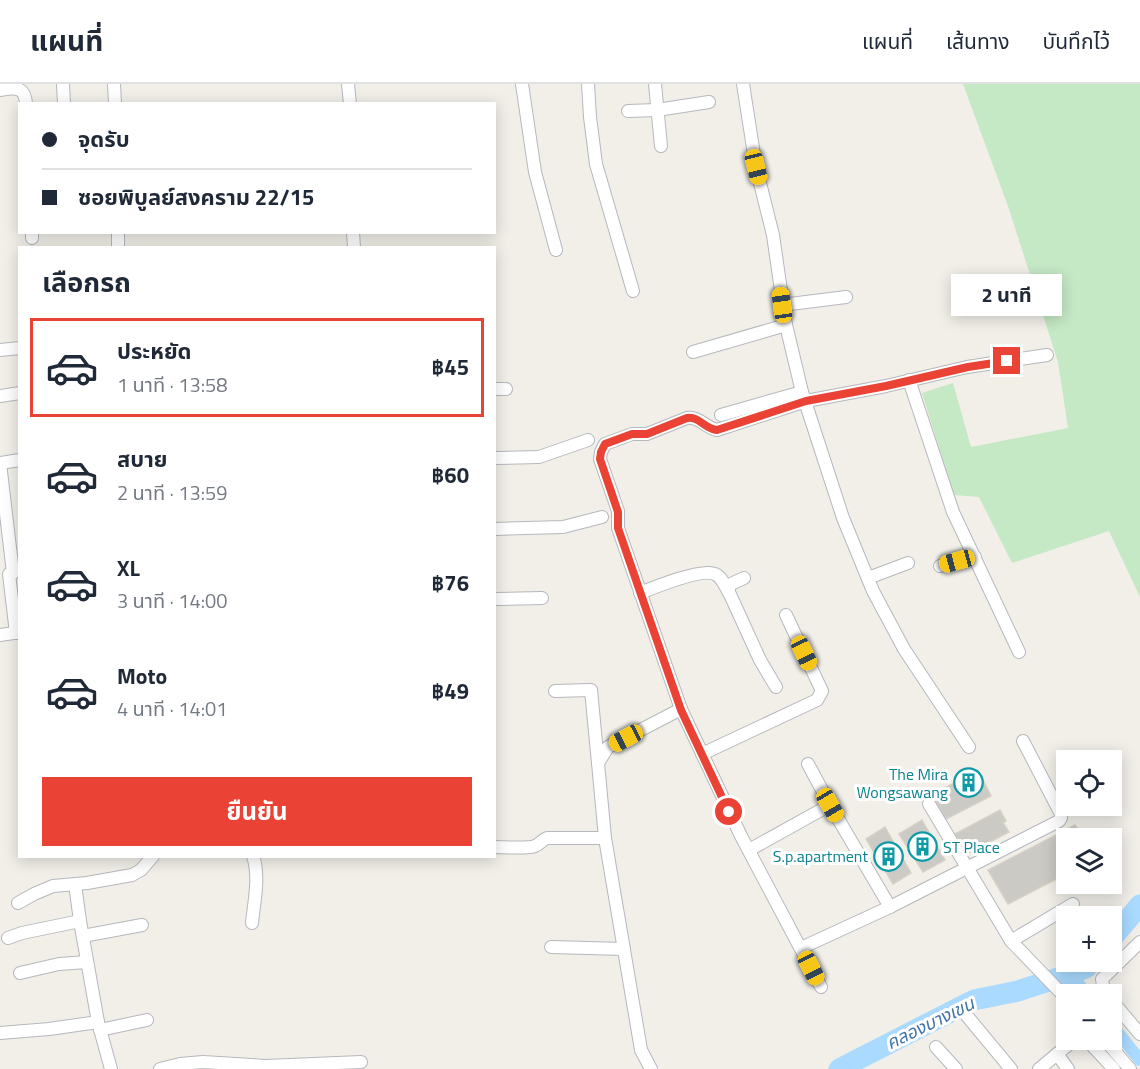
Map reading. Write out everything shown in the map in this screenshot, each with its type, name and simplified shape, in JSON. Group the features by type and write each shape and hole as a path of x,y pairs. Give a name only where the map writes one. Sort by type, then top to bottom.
{"street":[{"path":"63,84 64,102"},
{"path":"114,84 115,102"},
{"path":"348,84 350,102"},
{"path":"522,84 535,172 556,250"},
{"path":"588,84 596,164 633,291"},
{"path":"655,84 661,146"},
{"path":"743,84 756,167 773,235 786,325 804,396 843,518 873,591 904,649 969,747"},
{"path":"0,90 14,88 21,90 26,96 26,102"},
{"path":"628,111 657,110 709,102"},
{"path":"782,305 846,297"},
{"path":"693,352 786,325"},
{"path":"0,350 18,348"},
{"path":"721,415 804,396 886,386 968,367 1047,355"},
{"path":"909,380 953,512 1019,652"},
{"path":"0,396 18,393"},
{"path":"804,396 717,430 711,429 692,417 647,434 632,434 605,444 600,459 618,512 618,528 681,710 741,836 821,987"},
{"path":"496,458 539,456 588,440"},
{"path":"0,635 18,633 11,574 9,516 0,463 18,460"},
{"path":"496,529 563,527 602,517"},
{"path":"940,566 975,557"},
{"path":"868,578 908,563"},
{"path":"640,592 688,576 713,573 722,580 760,660 776,687"},
{"path":"729,593 731,584 744,578"},
{"path":"496,599 542,598"},
{"path":"702,754 817,699 822,691 786,615"},
{"path":"555,691 591,690 605,838 641,1050 651,1069"},
{"path":"598,762 608,747 681,710"},
{"path":"801,948 890,907 1059,821 1061,814 1023,741"},
{"path":"808,764 890,907"},
{"path":"929,804 1011,941 1056,987"},
{"path":"749,850 830,805"},
{"path":"496,847 533,847 545,838 605,838"},
{"path":"18,903 45,888 132,874 141,870 150,858"},
{"path":"252,923 256,875 254,858"},
{"path":"75,884 99,1026 111,1069"},
{"path":"1011,941 1073,904"},
{"path":"8,938 80,921"},
{"path":"83,936 141,925"},
{"path":"551,946 624,949"},
{"path":"1103,984 1102,979 1139,946"},
{"path":"20,973 59,964 87,962"},
{"path":"1122,1013 1140,1034"},
{"path":"967,1016 1011,1069"},
{"path":"0,1033 147,1020"},
{"path":"936,1047 956,1069"},
{"path":"1039,1069 1062,1050"},
{"path":"1096,1050 1112,1068"},
{"path":"1114,1050 1130,1069"},
{"path":"1057,1054 1068,1069"},
{"path":"164,1069 203,1062 285,1066 361,1062"}],"green space":[{"path":"963,84 1140,84 1140,597 1109,531 1012,563 979,497 954,495 922,393 953,383 971,447 1068,428 1058,362 1008,206"}],"building":[{"name":"The Mira Wongsawang","path":"978,770 991,796 946,819 932,795"},
{"path":"1000,810 1006,821 1003,823 1009,832 967,854 955,834"},
{"name":"ST Place","path":"922,820 945,860 923,872 899,834"},
{"name":"S.p.apartment","path":"885,827 911,873 893,884 866,839"},
{"path":"1056,835 1056,879 1008,904 988,870"}],"waterway":[{"name":"คลองบางเขน","path":"1122,926 1140,905"},
{"name":"คลองบางเขน","path":"839,1069 974,1000 1018,991 1075,972"},
{"path":"1071,973 1079,984"},
{"path":"1122,1038 1140,1060"}],"place":[{"name":"The Mira Wongsawang","path":"969,783"},
{"name":"ST Place","path":"922,847"},
{"name":"S.p.apartment","path":"889,856"}],"route":[{"path":"729,812 681,710 618,528 618,512 600,459 605,444 632,434 647,434 692,417 711,429 717,430 806,401 1007,361"}]}
